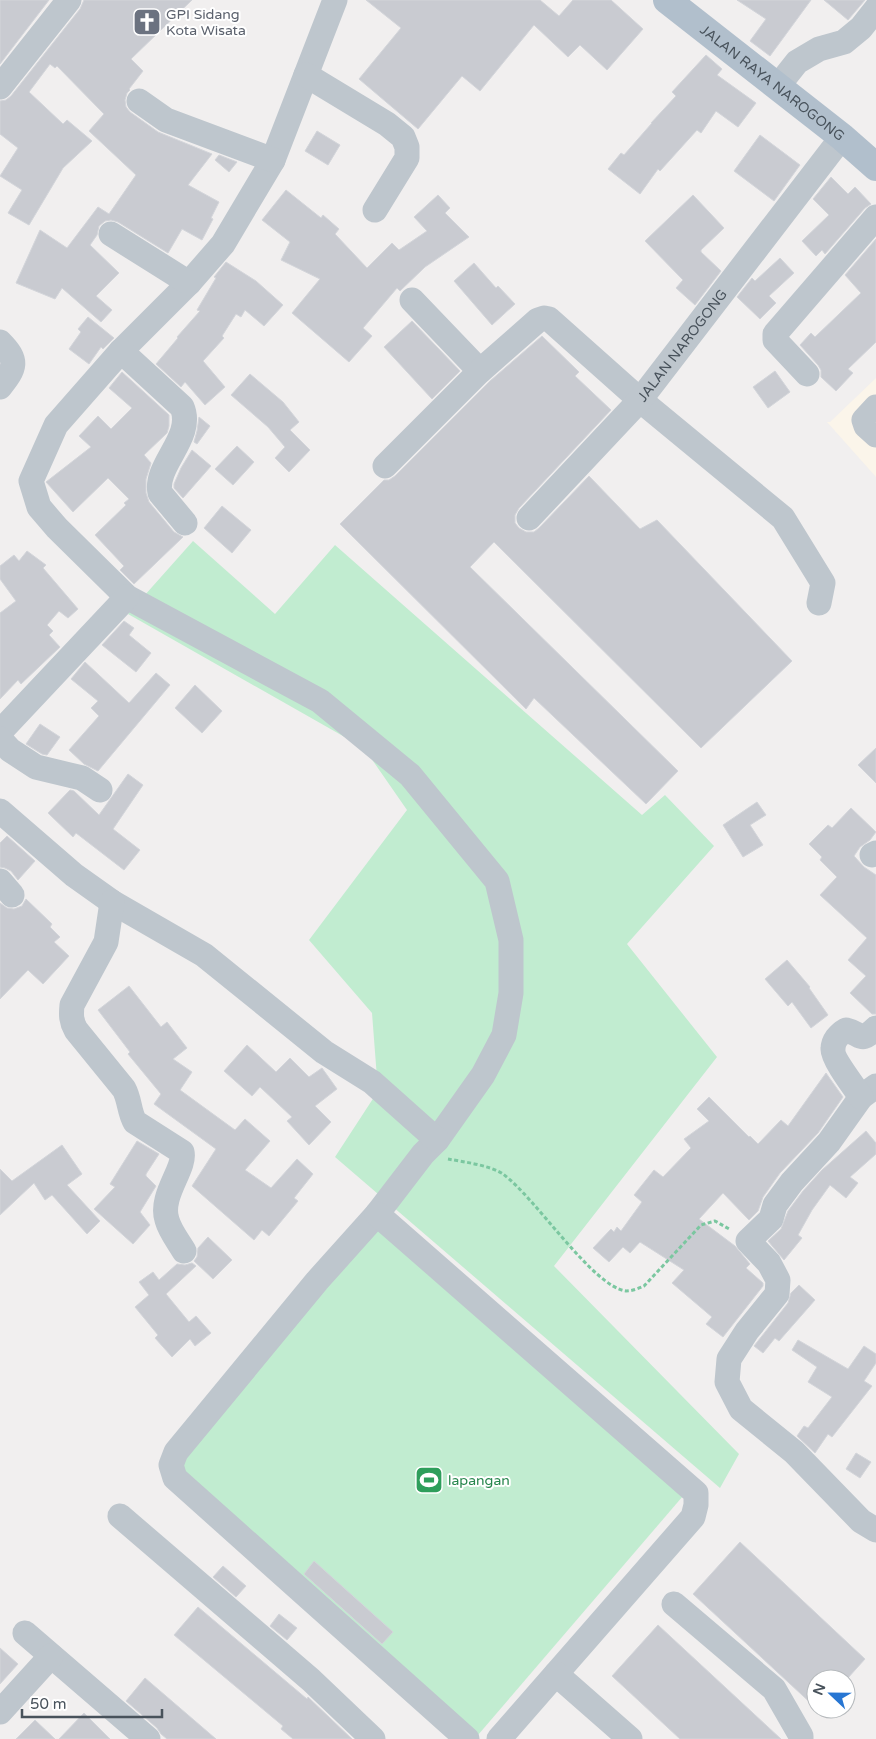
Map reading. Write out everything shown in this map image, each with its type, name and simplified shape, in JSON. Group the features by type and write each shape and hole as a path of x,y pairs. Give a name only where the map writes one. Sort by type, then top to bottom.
{"main road":[{"name":"JALAN RAYA NAROGONG","path":"678,3 876,166"}],"street":[{"path":"0,86 69,0"},
{"path":"336,0 273,160 223,244 189,283 121,351 56,425 31,480 39,507 57,528 127,598 320,700 410,775 497,881 511,940 511,993 504,1035 483,1074 430,1147 377,1214 317,1280 176,1452 171,1465 175,1478 468,1739"},
{"path":"778,86 797,62 818,49 844,42 861,28 876,9"},
{"path":"306,75 387,124 403,137 407,147 407,158 375,210"},
{"path":"139,101 166,120 273,160"},
{"name":"JALAN NAROGONG","path":"819,603 823,583 783,518 640,400 842,137"},
{"path":"807,374 775,340 775,334 876,217"},
{"path":"111,234 189,283"},
{"path":"412,300 480,371"},
{"path":"385,466 480,371 538,320 549,319 640,400 529,518"},
{"path":"0,342 10,352 14,362 11,372 0,387"},
{"path":"121,351 182,407 185,412 185,424 182,434 163,472 158,488 185,523"},
{"path":"876,407 864,420 864,423 876,435"},
{"path":"0,732 127,598"},
{"path":"0,740 10,750 36,767 82,778 100,790"},
{"path":"0,811 74,875 112,902 204,955 324,1052 372,1082 430,1147"},
{"path":"112,902 106,942 72,1005 72,1023 124,1090 128,1097 131,1116 135,1122 182,1152 182,1162 169,1192 165,1213 168,1225 184,1251"},
{"path":"876,1028 863,1038 846,1030 835,1040 833,1046 834,1055 868,1091 829,1142 792,1182 775,1205 771,1219 748,1241 769,1263 778,1280 777,1294 747,1331 729,1359 727,1382 741,1409 794,1452 861,1521 876,1530"},
{"path":"377,1214 696,1494 693,1516 499,1739"},
{"path":"120,1516 311,1680 373,1739"},
{"path":"674,1604 774,1690 801,1739"},
{"path":"25,1633 136,1735"},
{"path":"0,1712 51,1656"},
{"path":"556,1674 630,1739"}],"path":[{"path":"430,1147 501,1173 521,1190 588,1265 613,1286 626,1291 644,1286 701,1225 714,1221 748,1241"}],"shaded area":[{"path":"876,378 876,477 827,422 830,422"}],"green space":[{"path":"193,541 275,614 335,545 642,815 665,795 714,846 627,944 717,1057 554,1266 739,1454 720,1488 335,1157 378,1091 372,1013 309,940 407,810 364,748 128,614"},
{"name":"lapangan","path":"378,1222 683,1496 478,1735 174,1463"}],"building":[{"path":"0,0 49,0 0,64"},
{"path":"84,0 192,0 131,59 143,71 129,89 125,100 126,107 130,112 158,132 212,154 188,185 219,202 202,240 182,229 168,253 118,222 105,221 99,226 97,235 90,245 119,273 96,296 112,310 101,322 62,288 55,299 16,283 40,230 67,248 98,207 109,214 136,175 89,131 104,114 57,66 55,68 50,64 29,92 63,124 67,120 92,141 63,168 29,225 8,213 22,190 0,176 18,148 0,134 0,101 6,100 11,96 80,9"},
{"path":"366,0 540,0 559,16 573,0 611,0 643,29 607,70 580,45 568,57 534,25 480,91 462,76 418,129 359,79 401,28"},
{"path":"737,0 811,0 770,56 750,41 766,19"},
{"path":"824,0 865,0 848,20"},
{"path":"706,55 722,69 717,75 756,103 738,127 716,111 701,133 697,130 660,171 658,169 640,194 608,169 621,153 624,155 676,96 672,92"},
{"path":"317,131 340,145 328,165 305,151"},
{"path":"760,135 800,165 774,201 734,171"},
{"path":"219,155 237,162 229,172 215,160"},
{"path":"831,177 848,194 855,187 871,204 865,208 825,254 822,250 816,256 802,241 829,215 813,199"},
{"path":"286,190 321,218 323,215 339,229 335,234 367,268 392,243 399,250 427,231 414,217 438,195 450,208 445,213 469,237 425,267 400,291 397,288 363,328 372,336 349,362 292,313 320,279 281,260 290,242 262,220"},
{"path":"693,195 724,228 701,250 721,271 695,305 676,288 683,280 645,241"},
{"path":"876,239 876,342 848,369 853,373 836,391 821,377 821,370 818,365 800,345 811,333 815,337 861,293 845,275"},
{"path":"780,258 794,273 769,296 776,303 760,319 737,297 752,278 755,281"},
{"path":"226,262 256,281 283,305 264,326 245,310 241,317 236,314 222,336 224,338 203,361 225,387 205,405 185,382 181,387 156,364 200,311 197,310 216,278 214,277"},
{"path":"474,263 496,288 498,286 515,304 492,325 454,281"},
{"path":"88,317 114,338 103,349 101,347 89,364 69,349 81,332 78,329"},
{"path":"412,321 460,371 432,399 384,347"},
{"path":"542,336 579,372 575,376 611,410 519,508 515,515 515,523 526,532 534,532 589,476 640,529 657,520 792,661 701,748 494,542 470,567 678,771 646,804 534,698 526,709 340,524 384,480 389,480 395,476 490,381"},
{"path":"775,371 790,392 768,408 753,387"},
{"path":"122,372 169,415 167,433 144,455 151,463 146,479 146,493 149,502 174,532 183,537 134,584 120,570 124,566 95,535 126,505 124,503 129,499 108,478 73,512 46,482 91,447 79,436 98,416 111,429 132,408 109,388"},
{"path":"250,374 283,402 299,422 290,430 310,450 289,472 275,458 285,447 268,427 231,395"},
{"path":"199,417 210,426 197,444 194,442"},
{"path":"237,446 254,462 233,485 215,469"},
{"path":"192,450 211,466 183,498 174,488 174,484"},
{"path":"222,506 251,530 232,553 204,528"},
{"path":"27,551 46,565 43,568 78,609 68,618 59,611 47,625 53,631 49,635 60,647 21,684 18,680 0,699 0,613 16,601 0,579 0,566 14,555 19,561"},
{"path":"124,621 134,628 129,635 151,653 136,672 102,645"},
{"path":"85,662 129,703 156,673 170,685 98,771 84,764 69,750 99,716 91,708 98,701 71,679"},
{"path":"195,685 222,711 202,733 175,708"},
{"path":"40,724 60,737 47,755 26,744"},
{"path":"876,748 876,783 858,765"},
{"path":"128,774 143,785 113,829 140,850 124,870 76,833 73,837 48,813 70,790 74,791 99,815"},
{"path":"757,802 766,815 750,825 763,845 743,857 723,825"},
{"path":"851,808 876,832 870,840 860,847 854,856 864,867 876,875 876,1014 872,1014 850,993 866,976 848,960 867,938 820,895 837,877 820,860 822,857 809,844 828,825 832,828"},
{"path":"7,836 35,861 18,880 11,871 0,867 0,843"},
{"path":"26,899 52,924 50,927 60,937 54,942 69,956 43,984 28,970 0,999 0,903 7,908 14,909 22,906"},
{"path":"787,960 810,987 828,1015 811,1028 792,1002 788,1006 765,979"},
{"path":"129,986 161,1027 167,1022 187,1048 173,1059 192,1072 180,1090 235,1130 245,1119 270,1141 245,1170 271,1188 297,1159 313,1174 294,1198 298,1201 269,1236 262,1230 254,1240 192,1186 216,1149 154,1104 161,1094 128,1054 130,1052 98,1010"},
{"path":"247,1045 276,1072 290,1058 309,1077 322,1068 337,1089 315,1106 331,1122 309,1145 287,1121 292,1117 260,1087 252,1096 224,1071"},
{"path":"826,1073 843,1097 818,1133 780,1173 763,1197 758,1211 749,1220 723,1193 699,1219 735,1246 750,1264 746,1268 763,1283 763,1286 723,1337 706,1324 712,1317 672,1283 684,1270 640,1242 630,1253 623,1247 609,1262 593,1248 611,1229 614,1232 617,1227 621,1231 642,1202 634,1195 654,1170 663,1177 691,1148 684,1139 709,1121 697,1109 709,1097 758,1144 781,1120 788,1126"},
{"path":"866,1131 876,1143 876,1154 850,1177 858,1183 846,1198 830,1185 812,1210 798,1235 802,1238 784,1260 768,1241 781,1229 788,1211 803,1191 822,1170"},
{"path":"137,1141 159,1154 146,1174 156,1186 140,1212 150,1225 133,1244 94,1209 115,1187 110,1184"},
{"path":"62,1145 82,1174 67,1185 100,1221 87,1234 52,1195 45,1200 34,1183 0,1215 0,1169 12,1181"},
{"path":"208,1237 232,1260 213,1279 194,1261 197,1257 198,1248"},
{"path":"192,1263 196,1266 166,1294 189,1322 196,1316 211,1333 195,1346 190,1339 172,1357 155,1338 158,1335 135,1307 149,1295 139,1282 153,1272 159,1280 177,1264 185,1265"},
{"path":"799,1285 815,1300 779,1341 775,1338 763,1353 754,1346 788,1303 791,1293"},
{"path":"798,1340 848,1369 864,1346 876,1354 876,1363 864,1381 872,1386 832,1437 828,1434 815,1453 797,1436 804,1426 808,1428 832,1397 808,1382 817,1367 792,1350"},
{"path":"856,1453 871,1462 860,1478 846,1469"},
{"path":"740,1542 865,1659 856,1669 806,1669 806,1699 693,1594"},
{"path":"314,1561 393,1632 382,1644 304,1574"},
{"path":"223,1566 246,1586 236,1597 213,1577"},
{"path":"198,1607 307,1699 308,1697 352,1739 293,1739 281,1729 283,1726 174,1635"},
{"path":"279,1614 297,1628 287,1640 270,1626"},
{"path":"658,1625 781,1739 680,1739 612,1676"},
{"path":"0,1648 18,1664 0,1684"},
{"path":"145,1678 216,1739 167,1739 161,1734 157,1728 126,1701"},
{"path":"84,1713 110,1739 59,1739"},
{"path":"35,1720 55,1739 16,1739"}],"place":[{"name":"GPI Sidang Kota Wisata","path":"147,22"},
{"name":"lapangan","path":"429,1480"}]}
